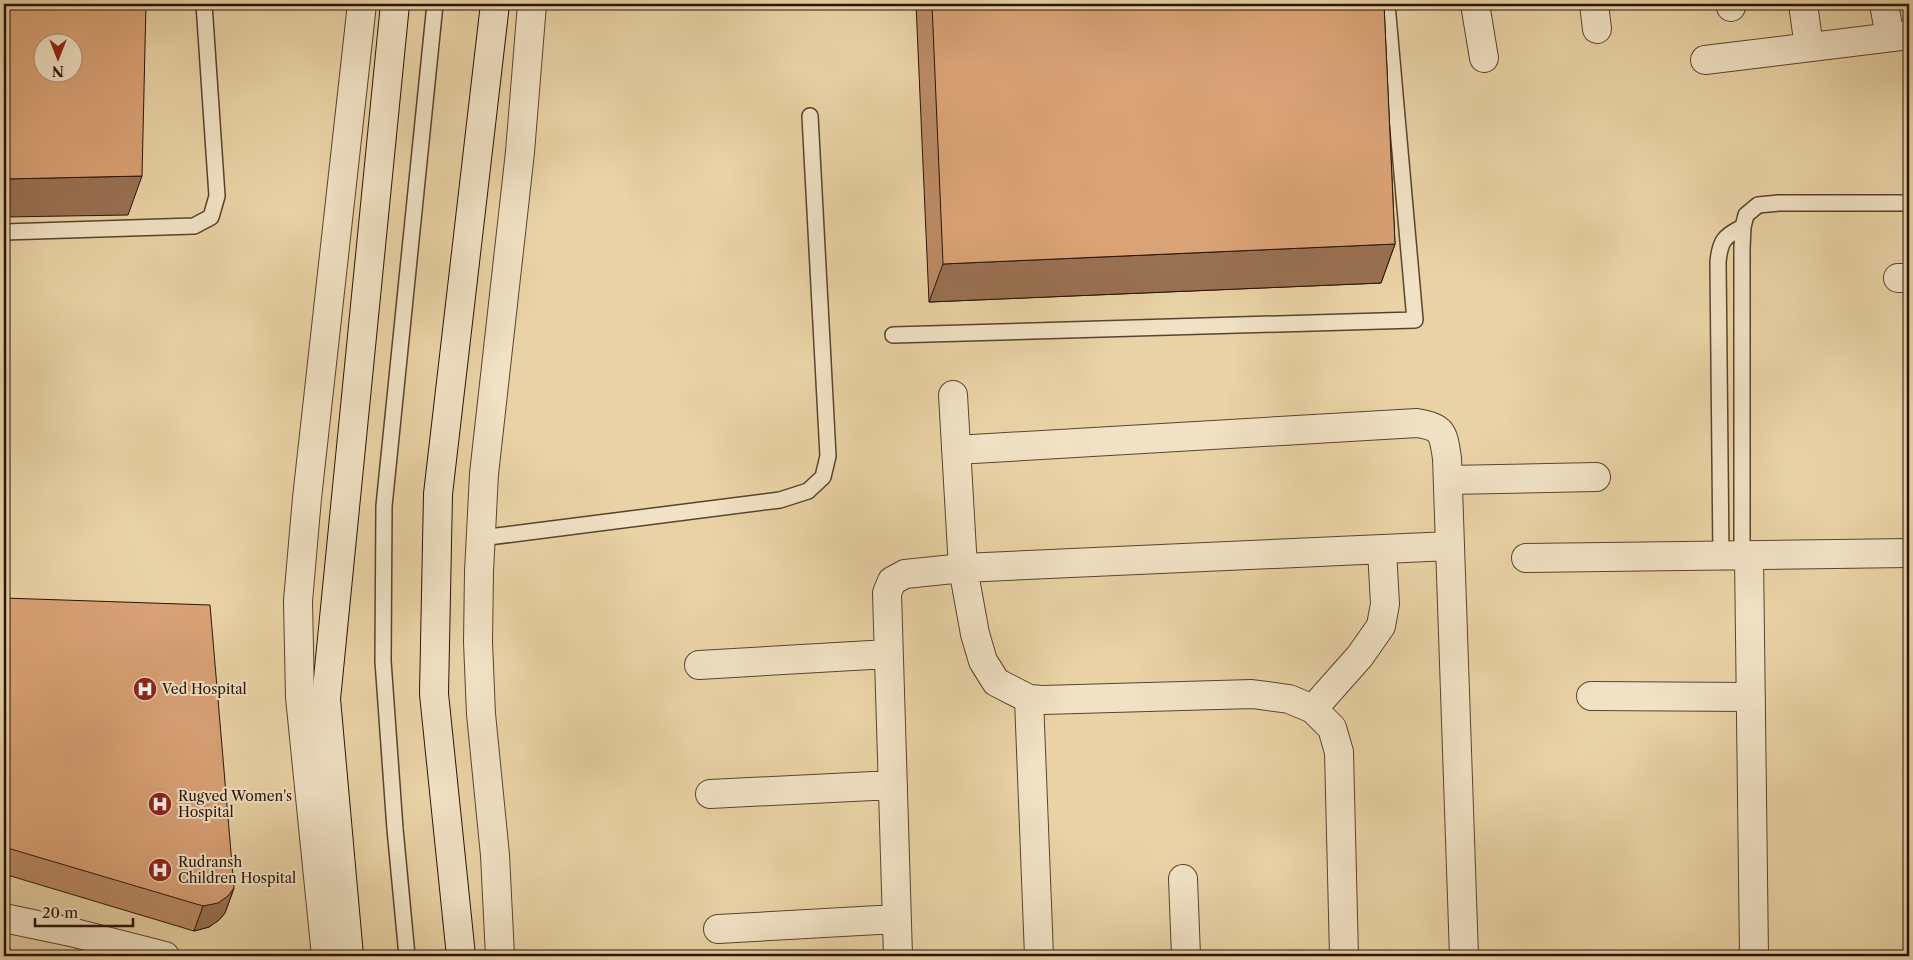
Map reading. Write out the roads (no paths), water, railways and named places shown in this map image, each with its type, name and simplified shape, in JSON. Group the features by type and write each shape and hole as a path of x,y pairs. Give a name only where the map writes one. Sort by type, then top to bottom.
{"street":[{"path":"326,956 300,697 298,601 306,498 362,4"},
{"path":"349,956 326,698 395,4"},
{"path":"461,956 434,694 438,494 495,4"},
{"path":"500,956 495,855 481,714 478,642 481,538 484,474 520,152 532,4"},
{"path":"1475,4 1484,58"},
{"path":"1803,4 1809,47"},
{"path":"1705,60 1900,36 1884,4"},
{"path":"953,394 963,568 975,634 983,661 996,682 1029,699 1252,694 1289,698 1313,709 1332,728 1339,752 1344,956"},
{"path":"956,450 1418,423 1433,426 1443,437 1448,458 1464,956"},
{"path":"1448,480 1596,478"},
{"path":"898,956 887,593 892,581 905,574 963,568 1450,546"},
{"path":"1313,709 1360,656 1381,626 1386,604 1382,550"},
{"path":"1526,558 1909,553"},
{"path":"1738,556 1751,698 1754,956"},
{"path":"699,665 888,654"},
{"path":"1591,696 1751,698"},
{"path":"1029,699 1039,956"},
{"path":"710,794 892,785"},
{"path":"1183,879 1186,956"},
{"path":"4,918 71,932 165,956"},
{"path":"718,929 896,919"}],"lane":[{"path":"4,232 194,226 211,217 217,196 204,4"},
{"path":"407,956 395,829 383,661 384,506 435,4"},
{"path":"893,335 1415,320 1387,4"},
{"path":"481,538 780,500 808,491 823,477 828,456 810,116"},
{"path":"1738,556 1743,227 1746,215 1758,206 1779,203 1901,203"},
{"path":"1738,556 1718,262 1720,246 1728,234 1743,227"}],"place":[{"name":"Ved Hospital","path":"145,689"},
{"name":"Rugved Women's Hospital","path":"160,804"},
{"name":"Rudransh Children Hospital","path":"160,870"}]}
